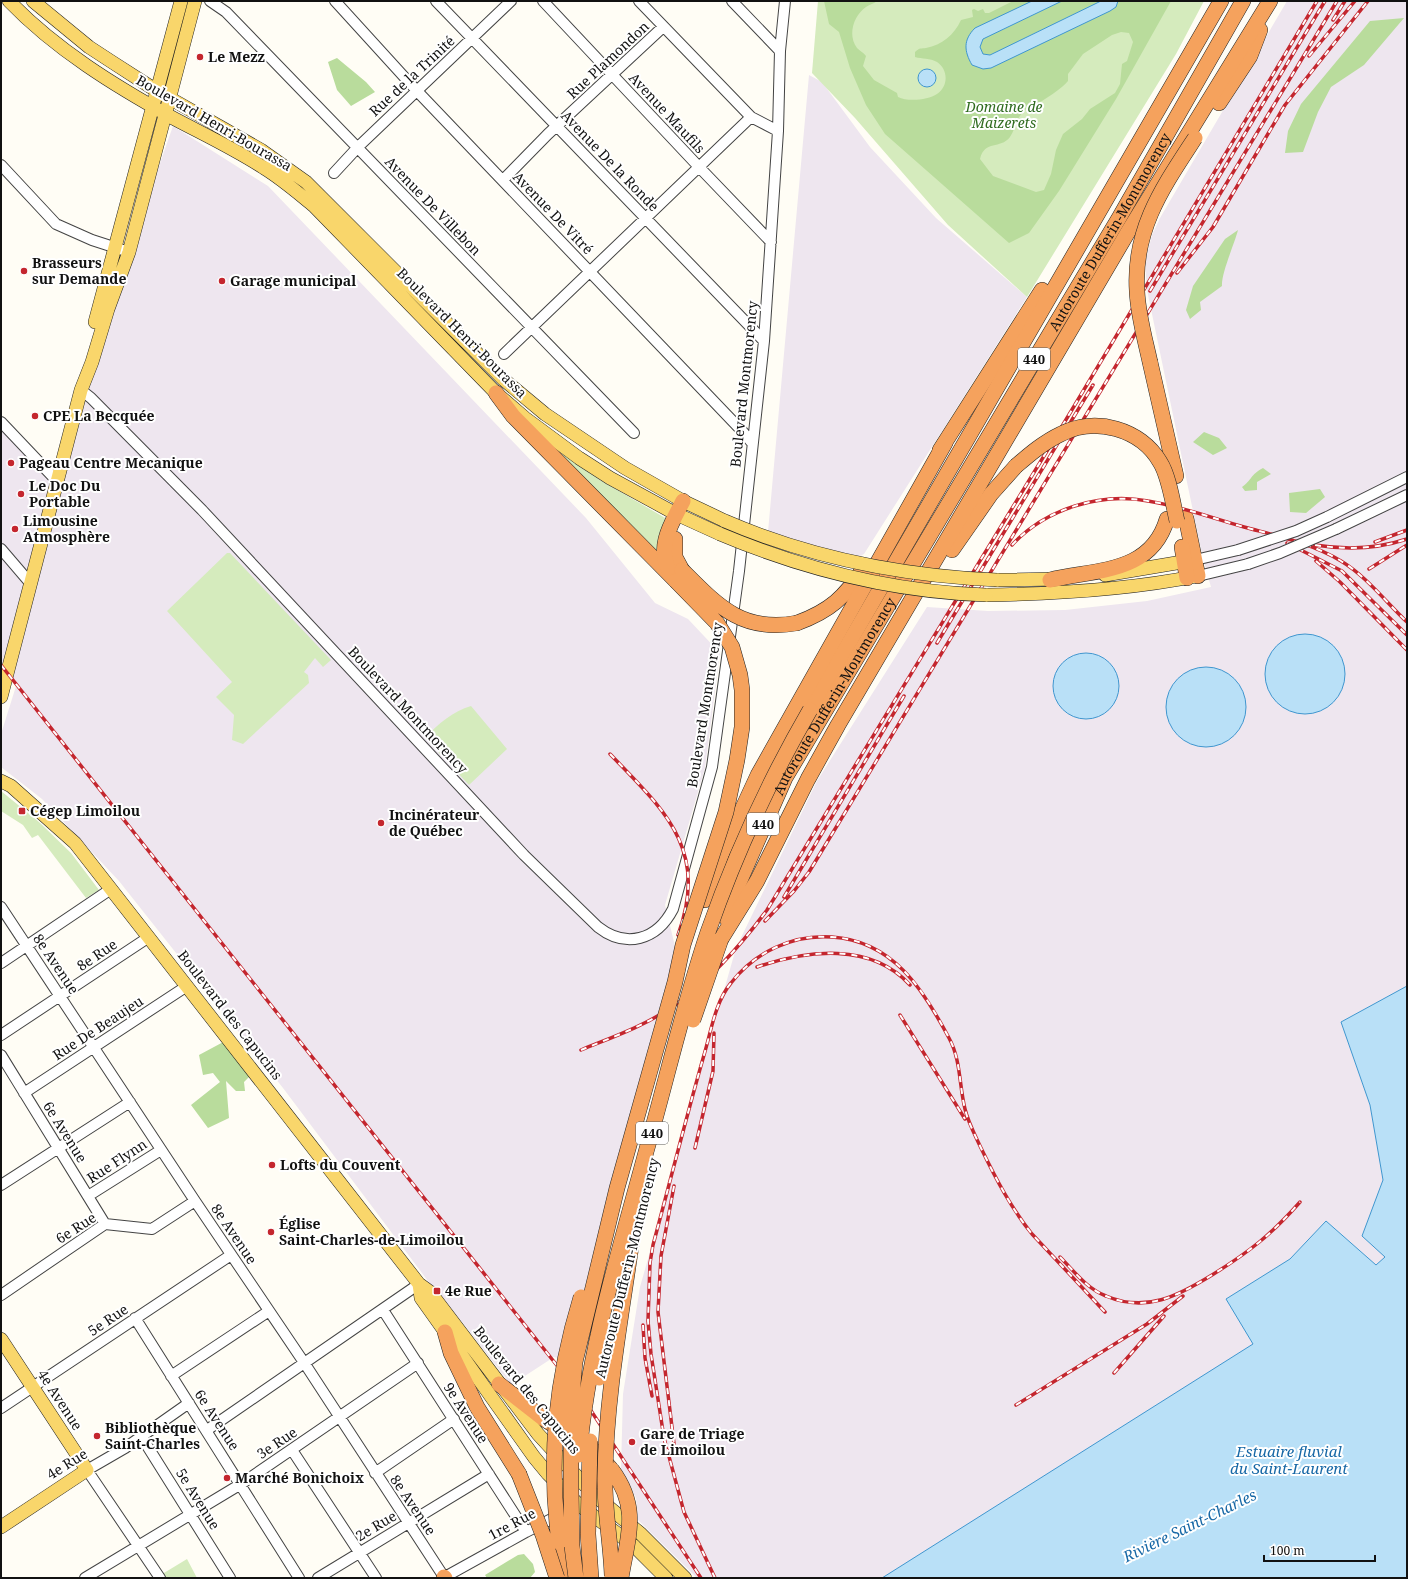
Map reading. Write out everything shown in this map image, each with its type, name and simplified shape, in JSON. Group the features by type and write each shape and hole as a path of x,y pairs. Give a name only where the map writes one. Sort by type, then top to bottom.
{"highway":[{"name":"Autoroute Dufferin-Montmorency","path":"580,1578 577,1490 583,1414 594,1349 621,1244 708,932 748,834 772,782 811,709 1221,1"},
{"name":"Autoroute Dufferin-Montmorency","path":"590,1578 588,1534 590,1441 604,1354 632,1240 697,1007 738,885 770,807 784,778 811,709 1119,218 1243,1"},
{"path":"1050,580 1119,567 1142,556 1156,545 1177,520 1138,298 1136,270 1141,240 1157,198 1250,56 1268,5"},
{"path":"721,939 757,881 808,779 838,725 1128,232 1268,5"},
{"path":"684,510 674,541 677,576 739,618 768,626 782,626 797,623 826,610 839,601 850,588 945,443 1053,274 1095,219"},
{"path":"496,393 513,416 677,576 725,634 737,662 740,675 742,706 737,760 726,812 683,945 675,982 617,1188 575,1362 571,1406 571,1519 576,1578"},
{"path":"879,656 991,494 1016,466 1046,442 1062,433 1088,427 1111,427 1136,437 1154,454 1161,463 1167,477 1170,496 1190,561 1192,577"},
{"path":"675,982 722,853 758,775 811,709 945,443"},
{"path":"565,1578 554,1496 555,1428 559,1385 570,1335 603,1225 617,1188"},
{"path":"615,1577 605,1478 606,1441 609,1402 632,1240"},
{"path":"445,1332 451,1353 477,1407 519,1474 543,1535 557,1578"},
{"path":"499,1384 544,1419 596,1452 612,1470 624,1488 630,1509 630,1536 615,1577"}],"main road":[{"name":"Boulevard Henri-Bourassa","path":"8,1 66,51 93,70 166,114 262,167 291,187 314,206 496,393 579,458 610,478 684,510 725,521 818,553 873,566 943,576 997,580 1050,580 1125,573 1190,561"},
{"name":"Boulevard Henri-Bourassa","path":"33,1 89,47 157,91 261,150 306,182 508,384 545,414 720,534 763,551 837,572 911,587 965,594 986,595 1088,591 1136,587 1192,577"},
{"path":"1,697 81,390 86,360 181,1"},
{"path":"81,390 129,252 195,1"},
{"name":"Boulevard des Capucins","path":"1,781 11,786 75,843 419,1284 430,1292 538,1434 593,1494 641,1534 685,1578"},
{"name":"Boulevard des Capucins","path":"419,1284 421,1298 534,1457 548,1474 585,1509 634,1546 666,1578"},
{"name":"4e Avenue","path":"1,1339 87,1470"},
{"name":"4e Rue","path":"1,1527 87,1470"},
{"path":"567,1511 585,1509"}],"street":[{"name":"Avenue De Villebon","path":"210,1 226,12 634,433"},
{"name":"Avenue De Vitré","path":"335,1 417,91 743,432 752,444"},
{"name":"Avenue De la Ronde","path":"436,1 764,341"},
{"name":"Rue de la Trinité","path":"334,173 358,147 511,1"},
{"name":"Avenue Maufils","path":"543,1 771,242"},
{"path":"639,1 751,117 778,132"},
{"path":"732,1 780,51"},
{"name":"Boulevard Montmorency","path":"81,390 91,398 202,510 524,855 598,928 610,935 629,940 644,937 657,931 667,922 673,910 706,791 712,767 729,653 764,341 778,132 780,51 785,1"},
{"name":"Rue Plamondon","path":"503,180 663,27"},
{"path":"504,354 751,117"},
{"path":"1,165 56,224 115,248 129,252"},
{"path":"1,422 57,481"},
{"name":"Boulevard Henri-Bourassa","path":"1190,561 1238,550 1296,531 1407,477"},
{"name":"Boulevard Henri-Bourassa","path":"1192,577 1248,564 1280,553 1336,530 1407,495"},
{"path":"1,549 31,584"},
{"path":"1,963 111,890"},
{"name":"8e Avenue","path":"1,907 95,1047 194,1201 305,1364 444,1578"},
{"name":"8e Rue","path":"1,1035 149,937"},
{"name":"Rue De Beaujeu","path":"24,1093 187,986"},
{"name":"6e Avenue","path":"1,1055 5,1073 24,1093 105,1224"},
{"path":"1,1185 130,1102"},
{"name":"Rue Flynn","path":"88,1196 161,1150"},
{"name":"6e Rue","path":"1,1295 105,1224 152,1228 194,1201"},
{"name":"5e Rue","path":"1,1408 231,1254"},
{"path":"207,1430 305,1364 419,1284"},
{"name":"9e Avenue","path":"383,1310 526,1532"},
{"path":"171,1376 269,1311"},
{"name":"6e Avenue","path":"135,1318 299,1578"},
{"name":"3e Rue","path":"86,1578 140,1547 241,1484 418,1363"},
{"name":"4e Rue","path":"87,1470 125,1448 189,1403"},
{"path":"375,1473 454,1419"},
{"name":"5e Avenue","path":"141,1436 192,1515 230,1578"},
{"path":"292,1450 376,1578"},
{"name":"4e Avenue","path":"87,1470 160,1578"},
{"name":"2e Rue","path":"318,1578 489,1474"},
{"path":"585,1509 593,1494"},
{"name":"1re Rue","path":"444,1578 567,1511"}],"shaded area":[{"path":"1287,1 1407,1 1407,986 1341,1022 1370,1105 1383,1180 1362,1236 1385,1257 1376,1265 1326,1221 1290,1259 1226,1299 1254,1344 883,1578 697,1578 638,1520 636,1498 621,1469 623,1394 640,1287 736,948 817,781 927,607 988,611 1065,610 1147,601 1211,587 1203,559 1147,290 1145,262 1152,235 1160,218"},
{"path":"809,75 822,82 870,147 936,218 1027,297 864,554 852,560 768,532"},
{"path":"173,126 268,186 586,518 655,603 688,619 720,653 705,768 665,905 681,971 625,1190 575,1362 554,1357 511,1385 463,1323 431,1285 283,1088 119,881 42,799 1,767 1,734 17,683 1,662 1,422 56,480 129,252"}],"green space":[{"name":"Domaine de Maizerets","path":"818,1 1204,1 1176,54 1027,297 948,225 855,118 812,73"},
{"path":"824,1 877,1 867,6 858,15 853,26 852,37 854,43 866,56 863,66 874,80 897,93 898,97 902,99 918,100 929,98 941,91 944,87 946,78 941,65 932,60 915,57 915,52 919,49 932,47 942,42 951,35 961,20 973,17 972,10 974,9 978,11 983,9 985,13 989,13 1013,1 1171,1 1116,99 1059,191 1029,233 1009,243 885,134 866,105 850,68 839,32 829,24","holes":["1121,32 1129,33 1133,42 1127,61 1122,64 1120,84 1115,93 1090,109 1082,119 1063,134 1056,150 1051,174 1044,190 1036,192 993,176 980,159 985,149 1006,141 1012,134 1018,119 1025,110 1042,101 1065,84 1068,81 1068,74 1083,54 1112,35"]},
{"path":"1404,18 1364,65 1331,87 1318,112 1303,152 1285,153 1288,131 1301,104 1370,21"},
{"path":"337,58 366,82 375,92 351,106 337,90 328,62"},
{"path":"1238,230 1222,281 1222,286 1200,302 1201,310 1190,319 1186,310 1193,286 1225,239"},
{"path":"1204,432 1219,438 1227,448 1213,455 1193,442"},
{"path":"559,452 600,480 667,519 662,558"},
{"path":"1263,468 1271,474 1257,482 1257,490 1245,491 1242,487"},
{"path":"1320,489 1325,497 1306,513 1290,512 1289,493"},
{"path":"227,553 230,553 331,660 323,667 315,658 304,672 308,675 309,683 243,744 232,740 234,715 216,697 232,682 167,611"},
{"path":"471,706 507,749 469,785 425,738 446,719 458,711"},
{"path":"1,791 39,822 71,853 99,890 86,898 38,835 32,838 23,825 1,811"},
{"path":"227,1040 250,1076 244,1082 245,1091 236,1091 226,1081 229,1118 208,1128 191,1105 220,1082 213,1073 203,1075 199,1055"},
{"path":"524,1554 533,1564 535,1572 530,1578 487,1578 485,1575 518,1555"},
{"path":"187,1559 197,1578 160,1578 159,1576"}],"water":[{"path":"1032,1 1062,1 983,39 980,47 983,54 990,55 1101,1 1118,1 1116,7 1110,11 991,68 983,69 972,65 966,50 968,37 971,32 975,28"},
{"path":"927,69 933,72 936,78 933,84 927,87 921,84 918,78 921,72"},
{"path":"1297,634 1313,634 1334,645 1345,666 1345,682 1334,703 1313,714 1297,714 1283,708 1276,703 1271,696 1265,682 1265,666 1271,652 1276,645 1283,640"},
{"path":"1080,653 1092,653 1099,655 1110,662 1117,673 1119,686 1117,699 1110,710 1099,717 1092,719 1080,719 1073,717 1062,710 1055,699 1053,692 1053,680 1055,673 1062,662 1073,655"},
{"path":"1206,667 1221,670 1234,679 1243,692 1246,707 1243,722 1234,735 1221,744 1206,747 1191,744 1178,735 1169,722 1166,707 1169,692 1178,679 1191,670"},
{"name":"Estuaire fluvial du Saint-Laurent","path":"1407,986 1407,1578 882,1578 1253,1344 1226,1299 1290,1259 1326,1221 1376,1265 1385,1257 1362,1236 1383,1180 1370,1105 1341,1022"}],"railway":[{"path":"581,1050 626,1032 659,1015 682,1000 722,964 767,910 1061,428 1317,1"},
{"path":"1150,291 1325,1"},
{"path":"765,921 794,891 809,872 1337,1"},
{"path":"1333,20 1345,1"},
{"path":"1309,56 1355,1"},
{"path":"1177,273 1213,227 1285,105 1368,1"},
{"path":"937,643 1093,385"},
{"path":"1012,545 1025,532 1040,522 1074,506 1093,501 1111,499 1130,499 1160,503 1318,549 1341,561 1359,574 1407,622"},
{"path":"1375,542 1407,530"},
{"path":"1315,545 1338,548 1361,548 1384,545 1407,539"},
{"path":"1287,543 1342,571 1407,635"},
{"path":"1369,569 1407,545"},
{"path":"1316,561 1340,582 1407,650"},
{"path":"1,665 582,1397 701,1578"},
{"path":"784,897 904,696"},
{"path":"610,754 648,794 664,814 676,834 685,855 688,878 686,905 678,935"},
{"path":"715,1578 684,1512 664,1438 651,1354 648,1321 650,1263 653,1245 717,1008 731,983 751,962 776,947 789,942 817,937 832,937 853,940 872,948 889,958 904,971 928,1002 953,1046 958,1064 963,1100 968,1119 1004,1193 1032,1234 1105,1312"},
{"path":"757,967 776,961 817,954 858,956 877,962 894,971 910,985"},
{"path":"900,1015 965,1119"},
{"path":"695,1148 713,1071 714,1033"},
{"path":"674,1186 661,1256 658,1312 675,1452"},
{"path":"1060,1257 1087,1284 1099,1293 1106,1296 1121,1301 1135,1303 1161,1300 1187,1290 1237,1259 1269,1234 1300,1202"},
{"path":"1016,1405 1147,1324 1183,1296"},
{"path":"1114,1373 1164,1316"},
{"path":"643,1325 645,1358 652,1396"}],"place":[{"name":"Le Mezz","path":"200,57"},
{"name":"Brasseurs sur Demande","path":"24,271"},
{"name":"Garage municipal","path":"222,281"},
{"name":"CPE La Becquée","path":"35,416"},
{"name":"Pageau Centre Mecanique","path":"11,463"},
{"name":"Le Doc Du Portable","path":"21,494"},
{"name":"Limousine Atmosphère","path":"15,529"},
{"name":"Cégep Limoilou","path":"22,811"},
{"name":"Incinérateur de Québec","path":"381,823"},
{"name":"Lofts du Couvent","path":"272,1165"},
{"name":"Église Saint-Charles-de-Limoilou","path":"271,1232"},
{"name":"4e Rue","path":"437,1291"},
{"name":"Bibliothèque Saint-Charles","path":"97,1436"},
{"name":"Gare de Triage de Limoilou","path":"632,1442"},
{"name":"Marché Bonichoix","path":"227,1478"}],"water label":[{"name":"Rivière Saint-Charles","path":"1190,1526"}]}
